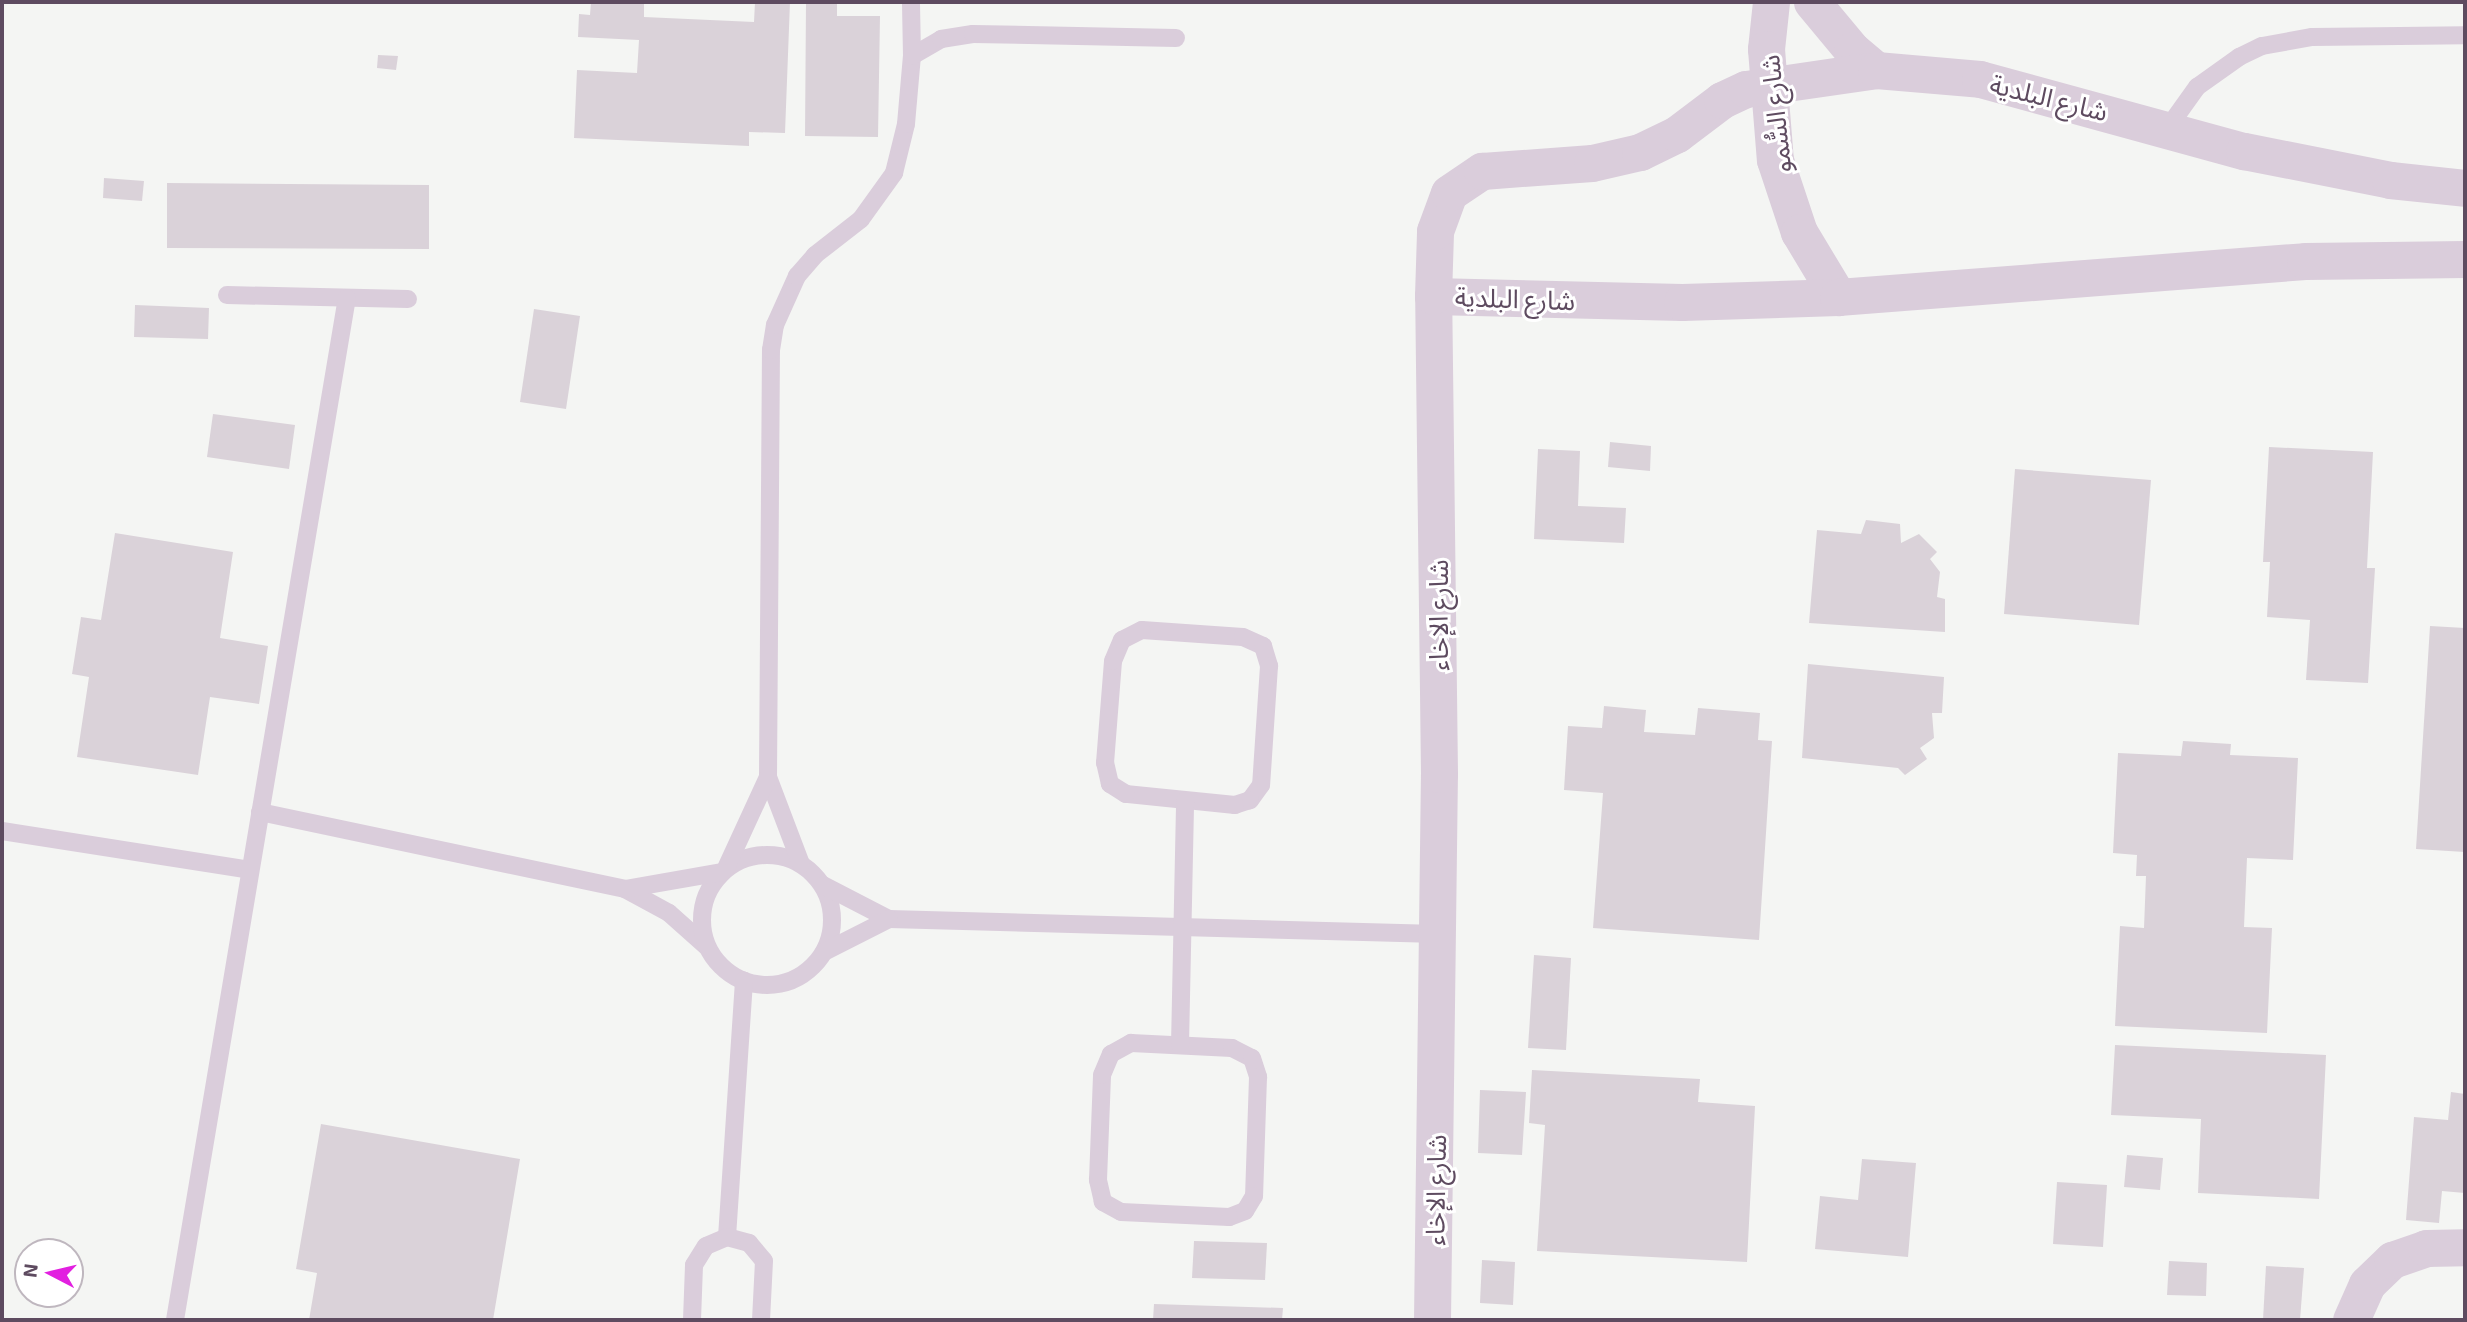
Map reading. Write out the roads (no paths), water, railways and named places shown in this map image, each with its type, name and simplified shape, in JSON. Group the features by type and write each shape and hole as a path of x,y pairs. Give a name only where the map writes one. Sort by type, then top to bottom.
{"street":[{"name":"شارع السُّمو","path":"1771,2 1768,84 1775,160 1799,232 1838,297"},
{"path":"1812,2 1845,42 1876,69"},
{"name":"شارع البلدية","path":"2465,188 2316,167 1992,81 1876,69 1768,84 1722,100 1677,134 1630,155 1592,163 1482,171 1464,179 1449,193 1440,210 1433,296 1682,302 1838,297 2305,261 2465,259"},
{"name":"شارع الإخاء","path":"1432,1320 1438,933 1433,296"},
{"path":"2351,1320 2367,1284 2392,1259 2426,1248 2465,1247"}],"lane":[{"path":"911,2 912,56 906,124 894,173 861,219 815,254 797,276 775,325 768,777 801,864 822,885 889,919 1438,933"},
{"path":"912,56 941,39 965,34 1176,38"},
{"path":"2167,129 2197,87 2239,57 2262,46 2312,37 2465,35"},
{"path":"227,295 408,299"},
{"path":"175,1320 347,298"},
{"path":"1142,630 1254,639 1267,655 1257,793 1235,805 1185,801 1126,794 1117,790 1105,774 1116,650 1122,640 1142,630"},
{"path":"706,946 702,906 724,871 768,777"},
{"path":"1180,1045 1185,801"},
{"path":"260,812 625,889 669,914 706,946 722,967 744,981 780,985 812,968 823,953 832,919 822,885"},
{"path":"2,831 250,870"},
{"path":"625,889 724,871 762,854 801,864"},
{"path":"823,953 889,919"},
{"path":"727,1237 744,981"},
{"path":"1132,1043 1180,1045 1243,1051 1257,1067 1254,1196 1237,1216 1121,1212 1103,1202 1099,1191 1105,1064 1111,1054 1132,1043"},
{"path":"692,1320 694,1265 706,1246 727,1237 749,1243 764,1261 761,1320"}]}
